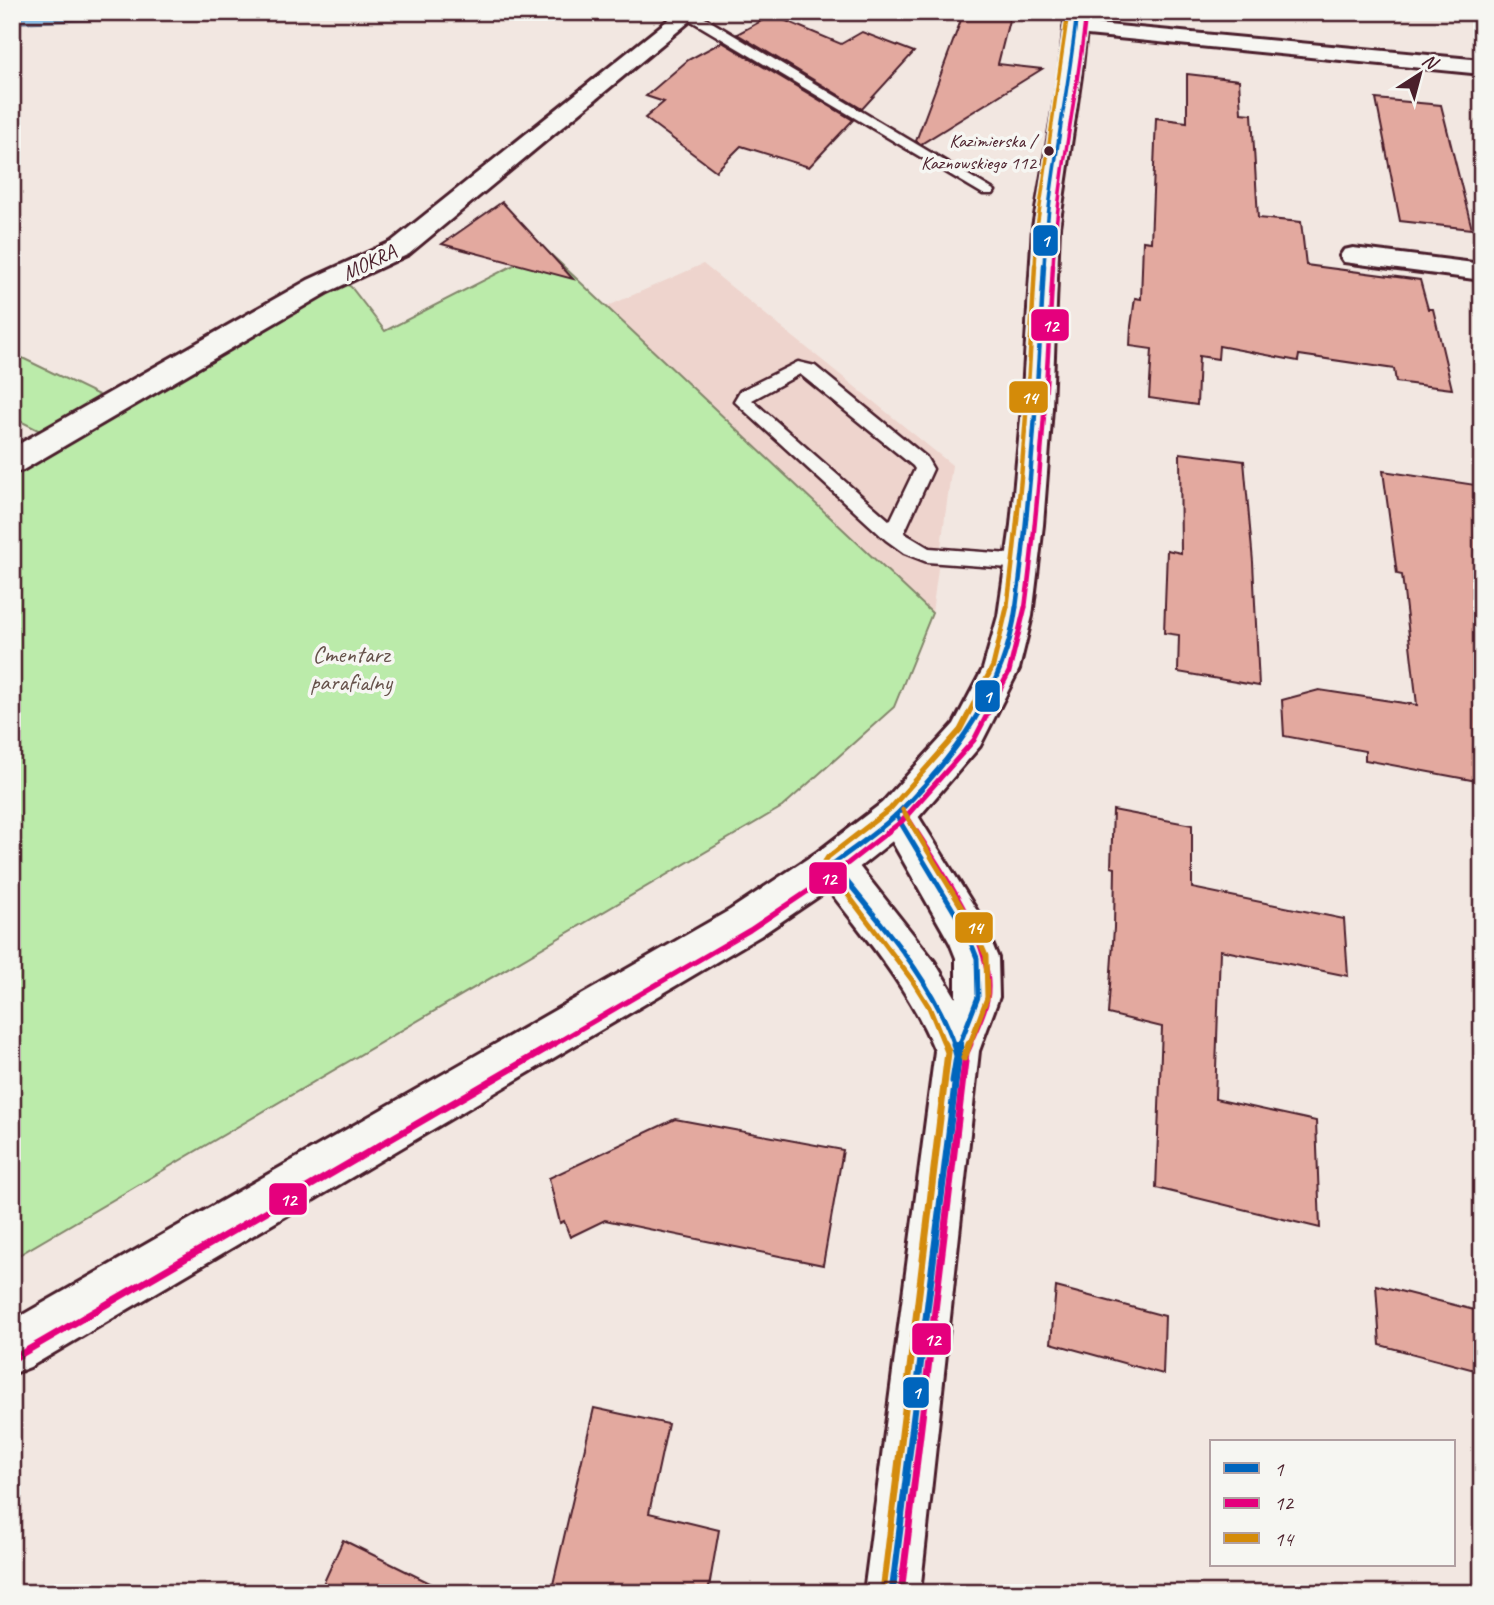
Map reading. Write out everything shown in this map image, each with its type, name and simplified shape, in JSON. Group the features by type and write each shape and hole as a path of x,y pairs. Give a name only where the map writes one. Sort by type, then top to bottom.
{"street":[{"name":"MOKRA","path":"12,461 318,286 400,248 473,192 690,13"},
{"path":"12,1349 745,923 833,864 896,815 967,735 1001,669 1016,616 1037,408 1046,227 1076,20 1482,67"},
{"path":"1353,256 1482,272"},
{"path":"892,1593 957,1051 978,997 977,958 967,933 896,815"},
{"path":"833,864 919,975 937,1003 957,1051"}],"lane":[{"path":"690,13 988,191"},
{"path":"893,535 924,470 920,462 809,370 798,369 746,395 743,401 893,535 911,548 927,555 1023,562"}],"shaded area":[{"path":"703,264 952,465 932,613 606,307"}],"green space":[{"name":"Cmentarz parafialny","path":"545,249 932,613 894,707 782,807 12,1259 12,472 340,280 351,287 385,331"},
{"path":"12,353 107,399 46,434 12,417"}],"water":[{"path":"12,12 320,12 12,23"}],"building":[{"path":"964,12 1011,12 998,64 1042,69 921,144 916,141"},
{"path":"772,15 841,44 862,32 914,52 862,109 737,34"},
{"path":"722,42 853,120 809,167 741,146 716,171 645,118 664,102 646,96 688,60"},
{"path":"1187,74 1239,80 1241,113 1252,114 1258,218 1301,222 1306,265 1420,280 1428,309 1433,309 1452,389 1396,382 1394,369 1299,355 1298,361 1219,346 1218,359 1199,356 1197,405 1149,398 1152,349 1130,346 1131,326 1135,298 1141,299 1143,241 1151,242 1156,118 1187,122"},
{"path":"1376,99 1441,105 1472,229 1400,221"},
{"path":"502,202 573,279 442,244"},
{"path":"1180,453 1244,461 1253,562 1259,686 1178,672 1179,635 1164,633 1167,550 1181,553"},
{"path":"1383,471 1482,486 1482,782 1365,760 1365,751 1284,736 1282,700 1319,690 1417,705 1402,575 1397,574"},
{"path":"1113,810 1192,825 1192,888 1344,919 1348,976 1220,950 1215,1099 1316,1121 1320,1228 1156,1188 1162,1027 1108,1014 1114,928 1115,868 1111,867"},
{"path":"675,1119 843,1150 823,1265 605,1220 570,1237 564,1221 560,1223 549,1178"},
{"path":"1376,1285 1482,1312 1482,1372 1380,1345"},
{"path":"1056,1287 1165,1316 1163,1374 1051,1343"},
{"path":"594,1408 668,1424 649,1513 719,1530 708,1593 551,1593"},
{"path":"343,1540 450,1593 319,1593"}],"transit line":[{"name":"14","path":"883,1592 948,1052 929,1007 912,980 824,863 828,857 890,809 960,730 993,666 1006,614 1018,524 1028,407 1037,227 1068,12"},
{"name":"1","path":"833,864 896,815 967,735 1001,669 1015,616 1027,525 1037,408 1046,227 1070,76 1077,12"},
{"name":"12","path":"16,1357 750,930 838,871 902,821 974,740 1009,672 1024,617 1036,526 1046,408 1055,228 1079,77 1086,13"},
{"name":"12","path":"901,1593 966,1053 987,999 985,955 974,928 903,810"},
{"name":"14","path":"903,810 974,928 986,956 987,998 964,1058"},
{"name":"1","path":"892,1593 957,1051 978,997 977,958 967,933 896,815"},
{"name":"1","path":"833,864 904,952 936,1001 956,1049 953,1081"}],"place":[{"name":"Kazimierska / Kaznowskiego 112","path":"1049,151"}]}
